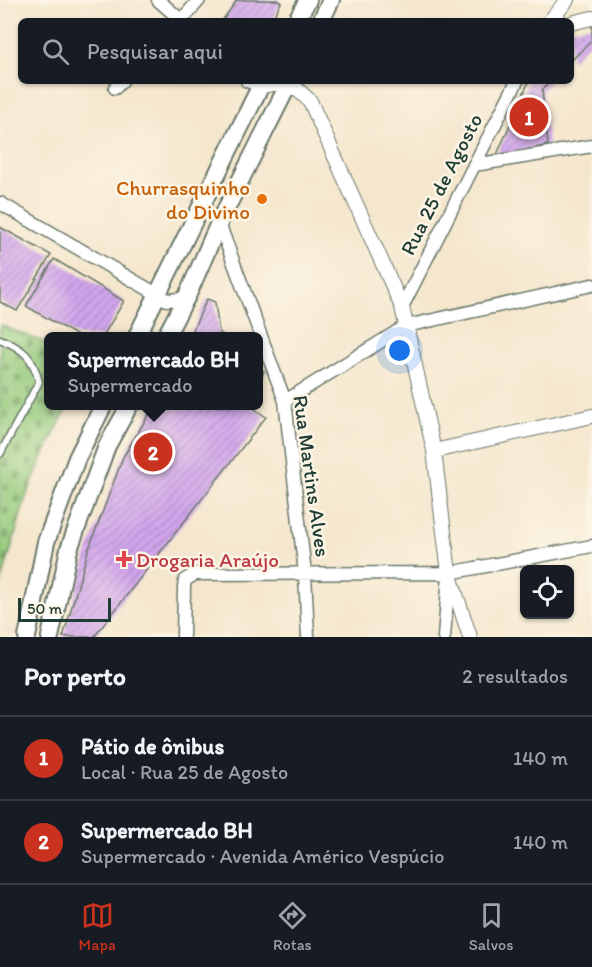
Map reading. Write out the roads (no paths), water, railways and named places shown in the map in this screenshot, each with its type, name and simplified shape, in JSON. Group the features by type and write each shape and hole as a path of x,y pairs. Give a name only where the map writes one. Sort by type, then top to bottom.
{"main road":[{"path":"299,18 308,0"},
{"path":"322,18 331,0"},
{"path":"139,332 257,84"},
{"path":"168,332 188,294 219,223 288,84"},
{"path":"27,637 46,542 77,458 101,410"},
{"path":"50,637 69,549 107,446 126,410"}],"street":[{"path":"158,0 178,18"},
{"path":"184,18 199,0"},
{"path":"552,18 567,0"},
{"path":"574,22 592,18"},
{"path":"293,84 310,101 402,307 434,451 449,573 470,637"},
{"name":"Rua 25 de Agosto","path":"402,307 515,84"},
{"path":"474,165 592,146"},
{"path":"0,203 166,300 174,300 188,294"},
{"name":"Rua Martins Alves","path":"219,223 259,332"},
{"path":"285,401 406,326 592,285"},
{"name":"Rua Martins Alves","path":"263,342 285,401 305,573 308,637"},
{"path":"434,451 592,416"},
{"path":"183,637 184,587 185,580 190,576 204,573 449,573 592,546"},
{"path":"444,637 449,573"}],"lane":[{"path":"0,339 17,346 28,355 37,372 39,382 0,454"}],"place":[{"name":"Pátio de ônibus","path":"529,117"},
{"name":"Churrasquinho do Divino","path":"262,199"},
{"name":"Supermercado BH","path":"153,452"},
{"name":"Drogaria Araújo","path":"124,559"}]}
